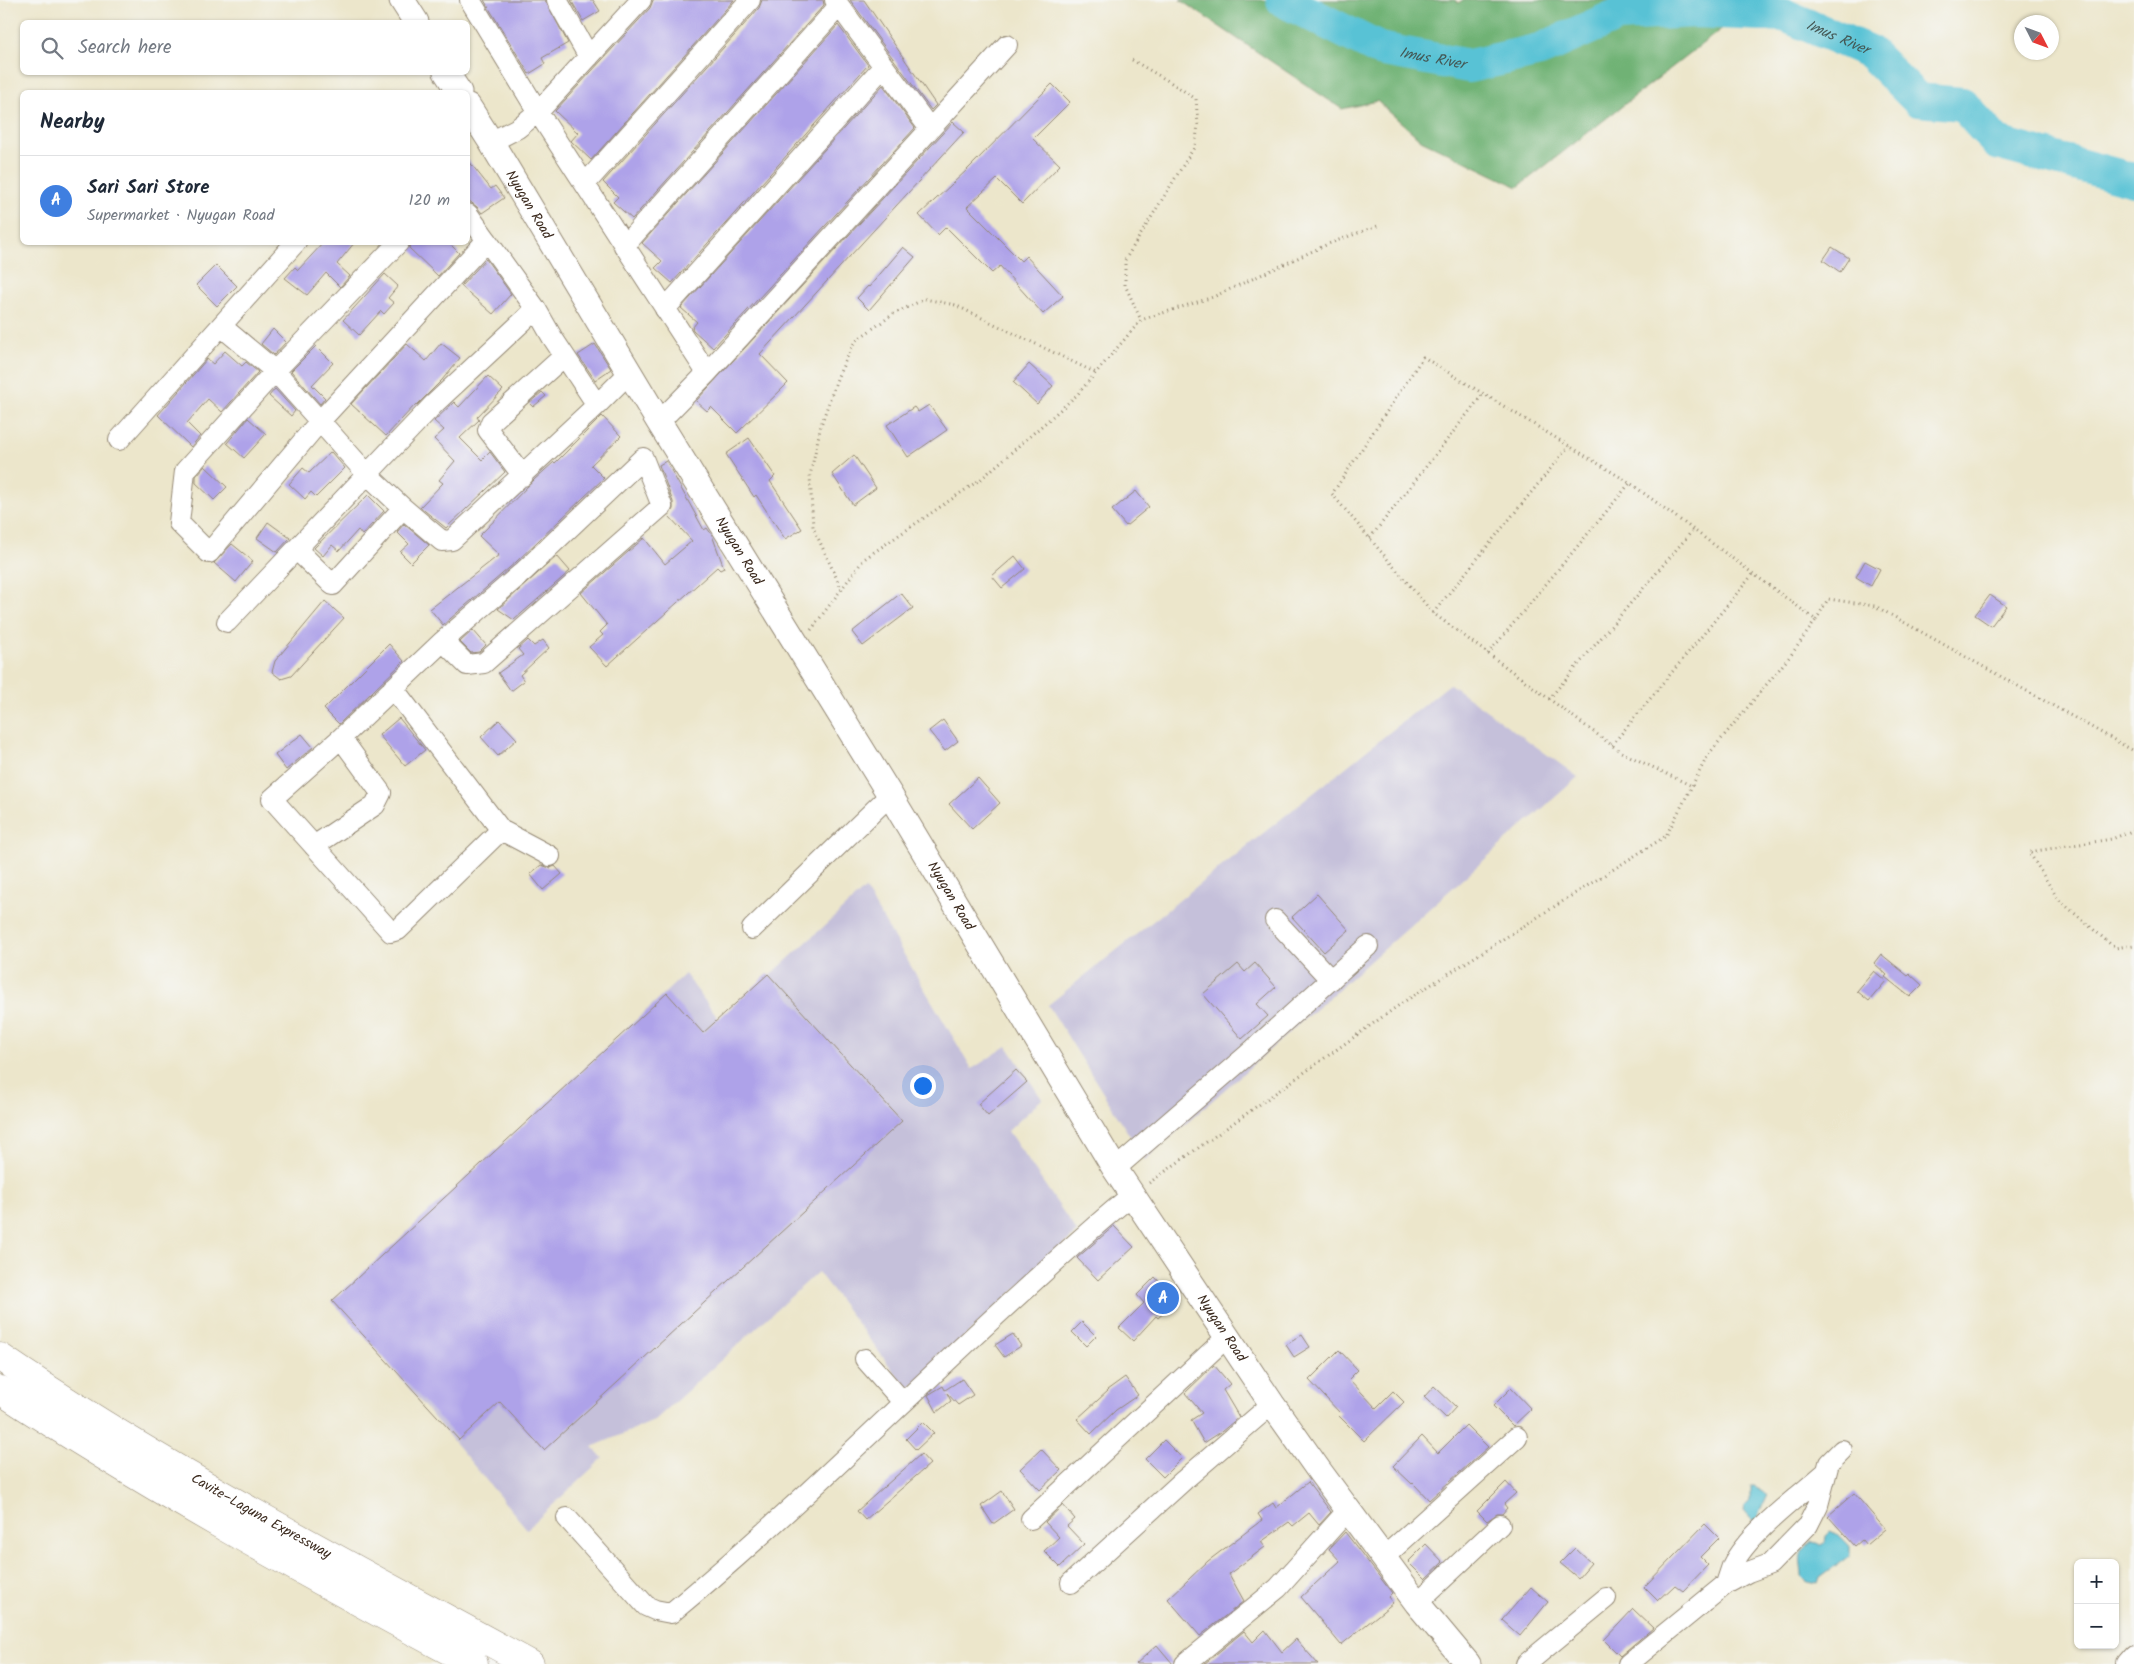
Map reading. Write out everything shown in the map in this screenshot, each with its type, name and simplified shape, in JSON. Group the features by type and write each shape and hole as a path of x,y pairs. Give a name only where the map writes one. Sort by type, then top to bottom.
{"highway":[{"name":"Cavite–Laguna Expressway","path":"0,1357 67,1403 178,1469 530,1664"},
{"name":"Cavite–Laguna Expressway","path":"0,1390 72,1437 137,1476 474,1664"}],"main road":[{"path":"402,0 415,20"},
{"name":"Nyugan Road","path":"470,111 491,142 629,374 890,795 1115,1169 1272,1404 1383,1558 1417,1603 1468,1664"}],"street":[{"path":"470,0 538,112 706,373"},
{"path":"556,0 589,56"},
{"path":"491,142 518,128 538,112 641,0"},
{"path":"585,184 750,0"},
{"path":"624,246 837,3 930,128"},
{"path":"501,830 398,930 390,932 272,799 341,738 443,641 524,571 643,458 706,373 1007,45"},
{"path":"665,309 883,67"},
{"path":"470,217 536,309 564,356 597,405"},
{"path":"396,245 275,371 185,471 180,523 209,553 320,421 487,240"},
{"path":"119,440 293,245"},
{"path":"227,622 434,404 536,309"},
{"path":"221,326 275,371 367,474 442,541 452,540 523,476 629,374"},
{"path":"523,476 488,430 491,422 564,356"},
{"path":"443,641 467,665 484,663 662,506 643,458"},
{"path":"296,550 332,585 403,508"},
{"path":"393,688 501,830 550,856"},
{"path":"314,846 375,805 381,793 341,738"},
{"path":"752,929 890,795"},
{"path":"1275,920 1331,980"},
{"path":"1115,1169 1246,1056 1368,946"},
{"path":"567,1518 646,1606 671,1614 740,1554 1102,1219 1132,1195"},
{"path":"1031,1519 1227,1338"},
{"path":"865,1359 903,1402"},
{"path":"1071,1583 1184,1480 1272,1404"},
{"path":"1383,1558 1517,1437"},
{"path":"1628,1664 1726,1584 1748,1572 1770,1564 1808,1524 1818,1505 1829,1463 1842,1450"},
{"path":"1726,1584 1733,1565 1745,1547 1782,1509 1825,1473"},
{"path":"1184,1664 1278,1588 1348,1510"},
{"path":"1417,1603 1500,1525"},
{"path":"1526,1664 1606,1598"},
{"path":"2127,1664 2134,1656"}],"path":[{"path":"1132,60 1196,99 1198,125 1195,146 1125,260 1125,285 1141,320"},
{"path":"798,646 864,560 982,479 1077,395 1141,320 1213,297 1328,244 1380,225"},
{"path":"842,590 812,527 810,476 821,424 838,376 855,341 895,313 924,299 955,305 1096,373"},
{"path":"1692,786 1612,746 1433,613 1332,494 1423,357 1630,483 1816,620"},
{"path":"1370,538 1484,394"},
{"path":"1433,613 1569,446"},
{"path":"1488,654 1630,483"},
{"path":"1549,699 1693,530"},
{"path":"1612,746 1753,574"},
{"path":"1132,1195 1402,1002 1666,836 1708,755 1791,655 1816,620 1828,599 1875,606 2134,750"},
{"path":"2134,830 2112,839 2029,852 2058,900 2116,948 2134,945"}],"shaded area":[{"path":"1450,684 1578,777 1145,1160 1048,1005"},
{"path":"865,889 972,1069 1007,1046 1042,1099 1008,1131 1077,1232 908,1390 818,1272 654,1421 592,1447 603,1458 527,1529 336,1301 685,974 720,1021"}],"green space":[{"path":"1180,0 1455,0 1458,3 1463,0 1751,0 1742,13 1518,187 1421,140 1377,101 1342,109"}],"water":[{"path":"1750,1486 1762,1490 1767,1497 1756,1521 1752,1520 1744,1511 1745,1506 1750,1501"},
{"path":"1831,1531 1838,1534 1849,1545 1849,1556 1819,1578 1817,1584 1807,1582 1802,1577 1801,1554 1811,1543 1821,1545 1825,1543 1826,1536"}],"building":[{"path":"484,0 545,0 568,43 542,58 545,64 529,74"},
{"path":"571,0 593,0 600,11 583,21"},
{"path":"653,0 734,0 591,160 571,141 578,133 555,111 650,8"},
{"path":"762,0 823,0 824,5 632,219 613,202 618,197 603,182 759,8"},
{"path":"850,0 864,0 936,105 931,110"},
{"path":"838,25 868,65 672,283 655,268 662,261 642,243"},
{"path":"1052,84 1070,102 1033,139 1060,165 1022,204 997,179 967,207 1021,261 1026,256 1063,296 1043,314 1000,266 992,273 946,227 938,235 919,215 968,169"},
{"path":"883,85 915,128 713,348 693,330 692,328 697,322 681,308"},
{"path":"953,122 964,132 760,354 788,383 737,433 711,407 707,411 696,401"},
{"path":"470,163 491,189 495,186 504,198 482,213 470,202"},
{"path":"321,245 353,245 337,264 350,276 340,287 326,273 307,295 285,278 295,267 298,270"},
{"path":"410,245 451,245 459,253 438,276 409,248"},
{"path":"903,247 915,257 869,310 857,298 869,287"},
{"path":"1832,247 1849,258 1840,272 1823,260"},
{"path":"486,259 511,294 493,314 461,286"},
{"path":"216,265 237,286 217,306 196,285"},
{"path":"385,274 398,286 388,298 394,303 384,314 381,311 359,335 343,320"},
{"path":"273,329 286,342 274,355 261,344"},
{"path":"441,343 460,358 442,380 386,436 351,404 407,344 426,361"},
{"path":"595,344 611,369 595,380 578,355"},
{"path":"316,346 333,363 312,385 325,398 320,404 291,371"},
{"path":"225,351 242,366 246,362 258,372 222,412 208,399 187,423 200,436 191,447 158,415 207,359 213,364"},
{"path":"1029,364 1053,386 1037,404 1013,382"},
{"path":"488,376 503,390 477,417 479,420 460,438 482,460 490,452 505,472 446,528 420,507 443,483 439,480 455,461 434,439 444,430 434,421 454,402 459,407"},
{"path":"275,389 295,411 291,416 269,396"},
{"path":"542,392 546,396 533,407 529,403"},
{"path":"929,405 947,430 908,457 887,425 914,407 918,412"},
{"path":"602,416 621,436 591,465 604,478 516,562 443,625 430,609 499,555 479,536 534,480 555,463"},
{"path":"248,418 266,434 244,458 227,443"},
{"path":"749,438 775,476 770,481 802,529 785,539 756,495 754,497 726,454"},
{"path":"331,452 345,468 316,497 311,492 305,499 289,484 303,468 309,473"},
{"path":"854,455 876,488 853,505 832,474"},
{"path":"666,461 704,530 707,528 712,535 724,568 720,570 717,567 607,666 589,647 603,635 600,632 607,625 581,593 644,538 665,564 692,541 669,516 673,509 673,502 659,465"},
{"path":"205,466 227,487 214,500 196,483 196,476"},
{"path":"1136,491 1149,507 1126,526 1112,510"},
{"path":"368,495 384,511 362,535 358,530 339,551 332,545 323,556 314,548"},
{"path":"268,522 290,538 277,552 257,538"},
{"path":"404,524 429,545 411,563 400,552 409,544 397,532"},
{"path":"232,544 253,561 236,582 214,563"},
{"path":"557,556 570,571 514,620 498,609"},
{"path":"1015,556 1025,569 1002,588 992,576"},
{"path":"1865,561 1880,569 1871,586 1856,577"},
{"path":"901,593 913,608 863,646 852,632"},
{"path":"1990,595 2006,606 1991,626 1975,615"},
{"path":"325,601 344,618 291,676 281,679 272,672 275,661"},
{"path":"473,630 486,645 479,652 471,653 460,642"},
{"path":"528,640 534,646 543,640 549,648 520,675 524,681 511,691 498,673 523,655 518,649"},
{"path":"389,644 404,661 339,724 324,709"},
{"path":"399,718 425,750 405,766 379,735"},
{"path":"499,720 517,739 498,756 481,737"},
{"path":"943,720 958,741 945,751 929,731"},
{"path":"302,734 313,747 286,770 275,755"},
{"path":"978,778 1000,803 972,829 949,804"},
{"path":"541,865 550,868 555,866 562,874 543,890 530,874"},
{"path":"1317,894 1349,930 1324,952 1292,917"},
{"path":"1881,954 1908,976 1910,974 1922,985 1910,997 1885,977 1887,975 1874,963"},
{"path":"1255,963 1276,987 1257,1004 1268,1016 1242,1039 1203,994 1238,964 1245,972"},
{"path":"1874,971 1886,981 1869,1001 1857,991"},
{"path":"768,974 902,1121 544,1450 500,1402 459,1440 332,1301 667,993 703,1033"},
{"path":"1016,1070 1027,1082 988,1116 978,1104"},
{"path":"1114,1226 1134,1247 1098,1280 1077,1258"},
{"path":"1155,1277 1177,1301 1158,1318 1156,1316 1133,1341 1119,1328 1144,1303 1137,1295"},
{"path":"1082,1322 1096,1336 1086,1346 1072,1332"},
{"path":"1013,1334 1021,1346 1004,1357 995,1345"},
{"path":"1302,1335 1310,1347 1294,1357 1286,1345"},
{"path":"1339,1350 1358,1370 1349,1379 1376,1408 1393,1391 1404,1402 1364,1441 1338,1415 1340,1413 1309,1380"},
{"path":"1214,1365 1230,1384 1223,1390 1239,1417 1204,1443 1191,1420 1202,1413 1185,1393"},
{"path":"1125,1377 1138,1395 1116,1410 1091,1434 1077,1419 1107,1390"},
{"path":"962,1379 973,1395 958,1405 947,1393 951,1401 937,1412 928,1395 943,1386 945,1390"},
{"path":"1434,1386 1456,1407 1446,1418 1424,1397"},
{"path":"1511,1388 1531,1409 1513,1426 1493,1406"},
{"path":"923,1422 934,1433 916,1450 906,1439"},
{"path":"1466,1425 1488,1447 1429,1500 1393,1466 1422,1436 1438,1453"},
{"path":"1164,1440 1182,1458 1163,1477 1145,1459"},
{"path":"1041,1449 1061,1470 1040,1490 1020,1469"},
{"path":"921,1454 930,1464 865,1520 857,1511"},
{"path":"1308,1482 1331,1512 1319,1525 1309,1513 1293,1526 1289,1522 1261,1542 1265,1547 1229,1574 1244,1601 1200,1636 1168,1599 1208,1561 1262,1520 1258,1514 1273,1503 1276,1508"},
{"path":"1506,1482 1516,1493 1504,1504 1507,1508 1502,1514 1497,1514 1487,1521 1477,1511"},
{"path":"1002,1491 1014,1509 993,1524 981,1506"},
{"path":"1854,1493 1885,1529 1866,1545 1862,1540 1855,1546 1828,1516"},
{"path":"1063,1505 1075,1519 1067,1526 1084,1544 1060,1567 1044,1551 1059,1537 1045,1522"},
{"path":"1705,1524 1719,1538 1700,1557 1708,1565 1683,1591 1675,1585 1658,1601 1644,1587"},
{"path":"1345,1532 1392,1593 1388,1597 1393,1603 1341,1645 1301,1597 1340,1561 1329,1549"},
{"path":"1426,1544 1443,1562 1425,1579 1408,1562"},
{"path":"1575,1548 1591,1563 1578,1578 1560,1563"},
{"path":"1531,1587 1548,1602 1520,1636 1502,1620"},
{"path":"1633,1609 1653,1628 1620,1656 1604,1640"},
{"path":"1265,1630 1282,1652 1296,1639 1318,1664 1204,1664 1244,1631 1253,1642"},
{"path":"1157,1645 1173,1664 1136,1664"}],"waterway":[{"name":"Imus River","path":"1283,0 1379,49 1469,66 1540,50 1618,15 1695,11 1784,15 1870,52 1918,100 1962,104 1997,143 2134,180"}],"place":[{"name":"Sari Sari Store","path":"1163,1298"}]}
